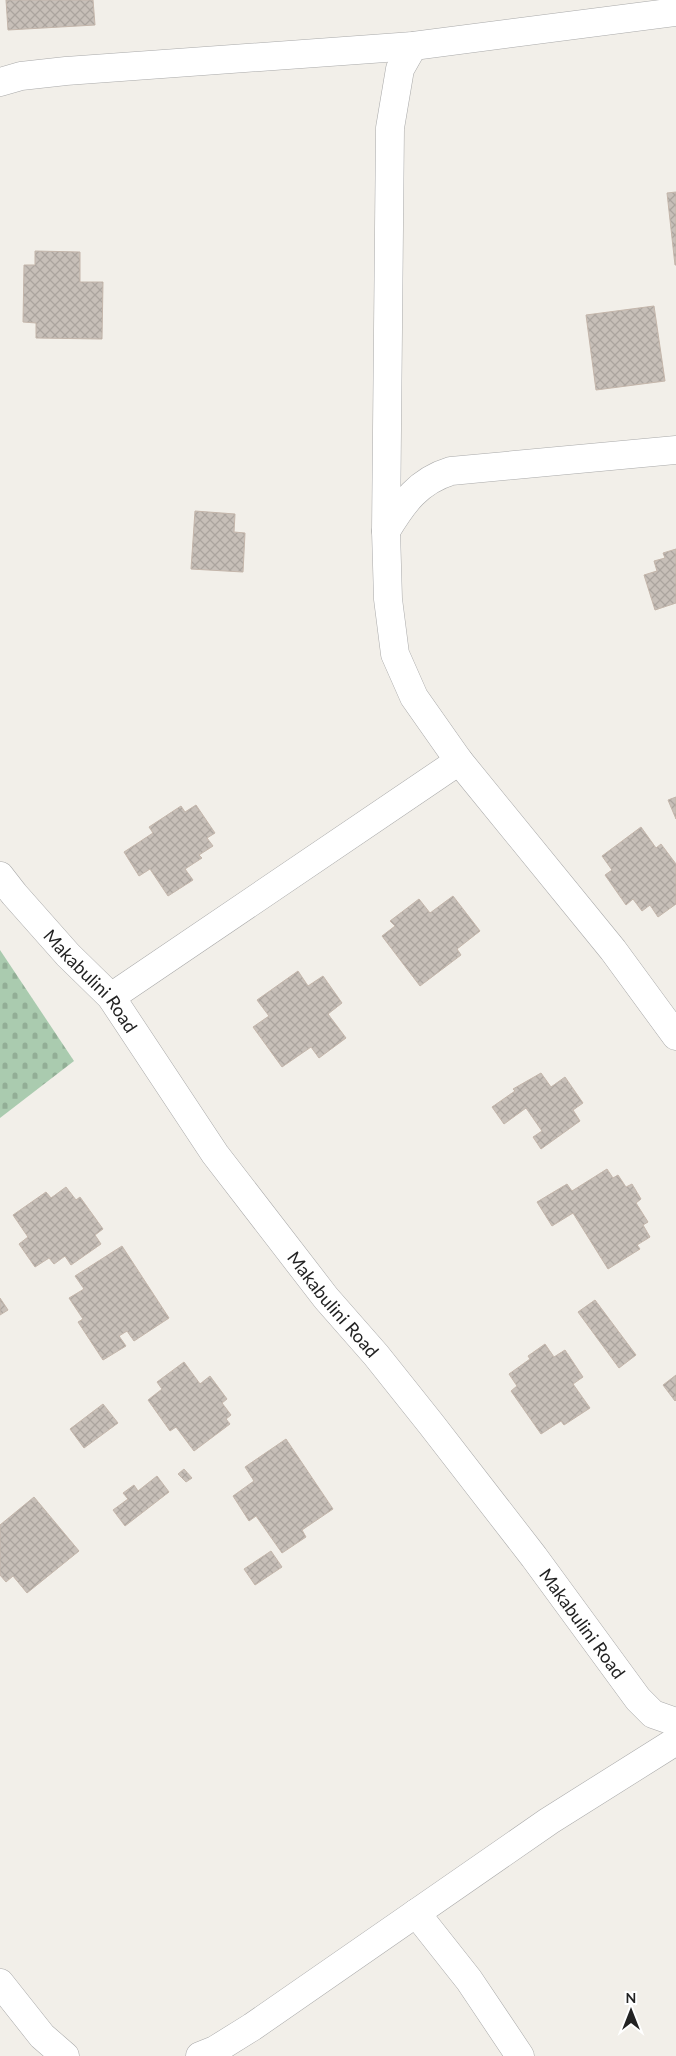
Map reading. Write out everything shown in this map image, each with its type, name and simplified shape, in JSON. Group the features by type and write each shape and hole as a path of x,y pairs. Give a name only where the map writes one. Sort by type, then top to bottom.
{"street":[{"path":"0,82 21,76 66,71 412,46 676,12"},
{"path":"412,46 400,69 390,128 386,531 388,599 395,654 414,697 459,761 613,950 676,1036"},
{"path":"386,531 412,493 435,476 451,471 676,450"},
{"path":"111,997 459,761"},
{"name":"Makabulini Road","path":"0,876 68,955 111,997 215,1154 281,1242 432,1424 534,1557 638,1699 653,1714 676,1722"},
{"path":"200,2056 215,2050 252,2027 549,1822 676,1741"},
{"path":"416,1914 474,1987 520,2056"},
{"path":"0,1983 42,2036 65,2056"}],"green space":[{"path":"0,950 74,1061 0,1118"}],"building":[{"path":"6,0 93,0 95,25 8,30"},
{"path":"676,192 676,265 675,265 667,193"},
{"path":"35,251 80,252 80,282 103,282 102,339 36,338 36,323 23,322 24,265 35,265"},
{"path":"654,306 665,381 596,390 586,315"},
{"path":"195,511 235,514 234,532 245,533 243,572 191,569"},
{"path":"676,549 676,603 655,610 644,575 657,571 654,561 665,558 663,553"},
{"path":"676,797 676,819 668,800"},
{"path":"196,805 215,833 207,838 213,846 199,855 202,858 185,869 193,880 168,896 150,869 139,876 124,852 153,833 149,827 181,806 185,812"},
{"path":"641,827 656,848 661,844 676,864 676,904 658,917 650,905 642,911 633,899 626,905 605,875 612,870 602,856"},
{"path":"453,896 480,931 457,949 461,955 420,986 382,936 395,926 390,921 419,899 430,913"},
{"path":"298,971 308,986 323,976 342,1003 328,1014 346,1038 319,1058 311,1047 282,1067 253,1027 269,1016 257,1000"},
{"path":"541,1073 551,1087 565,1077 583,1103 573,1110 580,1121 541,1149 533,1137 542,1131 526,1108 504,1124 492,1107 515,1091 513,1089"},
{"path":"607,1169 613,1178 618,1175 626,1187 632,1184 641,1199 636,1203 648,1222 643,1225 650,1237 637,1245 640,1249 608,1269 573,1213 552,1226 537,1202 567,1184 572,1191"},
{"path":"66,1187 76,1200 80,1197 103,1229 95,1235 101,1244 71,1265 65,1256 54,1264 49,1258 35,1267 19,1244 28,1237 13,1215 46,1192 51,1198"},
{"path":"122,1246 169,1318 134,1341 127,1331 119,1336 126,1346 103,1360 78,1322 83,1319 69,1298 84,1289 75,1276"},
{"path":"0,1298 8,1310 0,1315"},
{"path":"595,1300 636,1355 619,1368 578,1312"},
{"path":"545,1344 554,1357 565,1350 583,1377 573,1384 590,1408 564,1425 561,1421 541,1434 511,1391 517,1386 509,1374 530,1359 528,1356"},
{"path":"184,1362 200,1384 210,1376 227,1399 222,1403 231,1415 226,1419 230,1424 194,1451 176,1427 170,1431 148,1400 162,1389 157,1382"},
{"path":"676,1375 676,1400 675,1401 663,1385"},
{"path":"103,1404 118,1423 84,1448 70,1429"},
{"path":"286,1439 333,1509 302,1530 306,1537 282,1553 256,1516 249,1521 233,1496 254,1481 245,1467"},
{"path":"184,1469 192,1478 186,1482 178,1474"},
{"path":"157,1476 169,1492 125,1526 113,1510 128,1499 123,1493 134,1485 138,1491"},
{"path":"34,1497 79,1551 27,1593 13,1576 6,1582 0,1575 0,1525"},
{"path":"271,1551 282,1567 255,1585 244,1569"}]}
